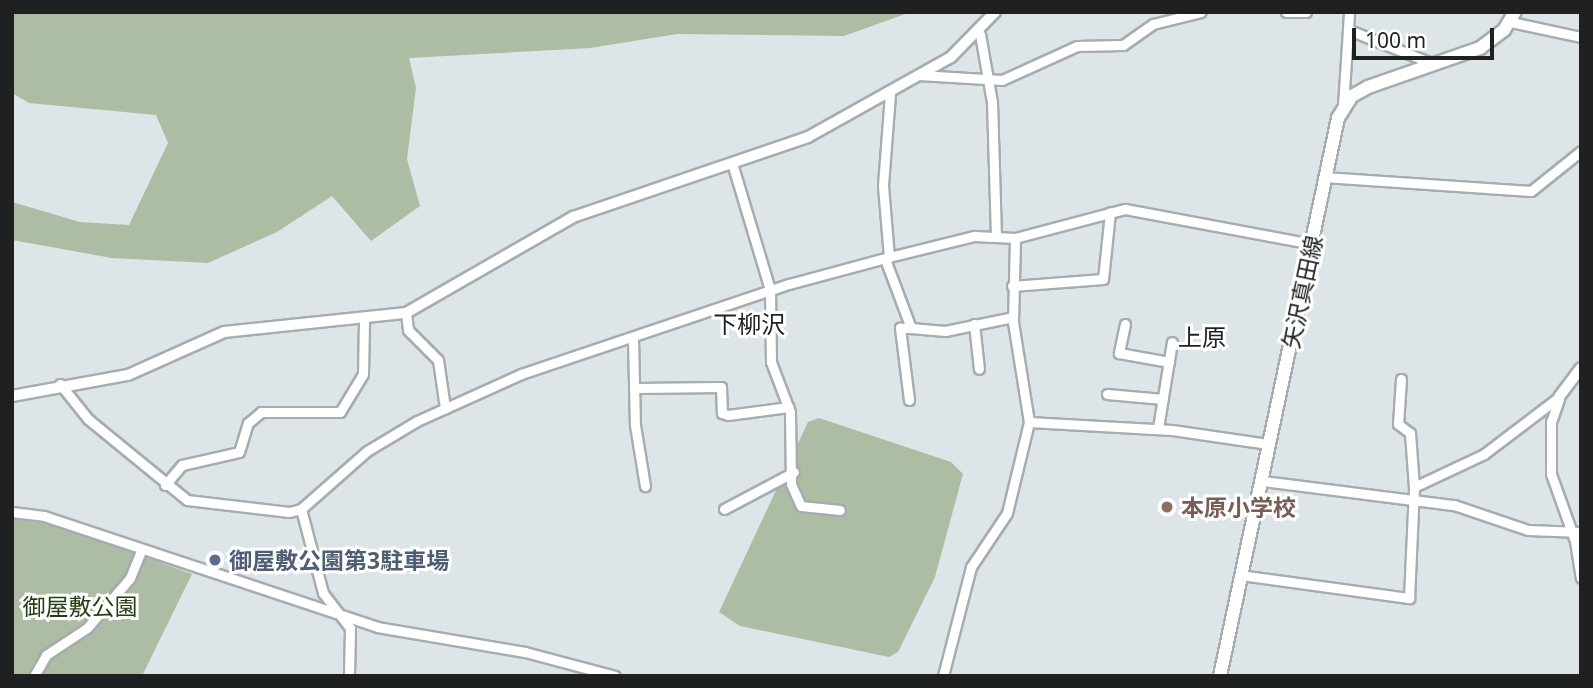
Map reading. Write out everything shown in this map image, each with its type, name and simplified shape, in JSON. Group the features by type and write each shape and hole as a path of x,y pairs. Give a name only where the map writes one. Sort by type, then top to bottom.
{"main road":[{"path":"1343,106 1368,87 1480,48 1513,17"},
{"name":"矢沢真田線","path":"1220,676 1240,575 1263,481 1268,444 1324,177 1343,106"}],"street":[{"path":"12,397 60,384 128,375 224,332 364,321 406,313 573,217 808,137 890,94 919,75 980,34 995,12"},
{"path":"919,75 986,82 1032,70 1077,46 1123,45 1153,24 1200,12"},
{"path":"1286,12 1306,12"},
{"path":"1343,106 1349,12"},
{"path":"1513,17 1581,37"},
{"path":"1349,30 1434,64"},
{"path":"980,34 986,82 992,102 996,237"},
{"path":"890,94 883,185 887,258 911,328"},
{"path":"1324,177 1531,191 1581,151"},
{"path":"732,163 769,290 771,362 788,407 793,472 791,484 801,506 840,510"},
{"path":"60,384 71,402 165,485 187,500 228,508 301,509 367,452 445,408 521,374 633,339 769,290 887,258 974,236 1015,238 1125,209 1312,243"},
{"path":"1012,286 1103,279 1110,212"},
{"path":"943,676 971,567 1007,513 1029,422 1013,317 1015,238"},
{"path":"406,313 408,330 438,360 445,408"},
{"path":"909,400 900,328 974,324 1013,317"},
{"path":"165,485 182,465 239,452 248,423 261,412 340,412 363,374 364,321"},
{"path":"974,324 979,369"},
{"path":"1125,324 1119,353 1169,362"},
{"path":"633,339 637,388 635,425 645,486"},
{"path":"1158,428 1172,342"},
{"path":"1414,487 1484,454 1559,397 1581,368"},
{"path":"1240,575 1409,598 1414,487 1410,433 1398,424 1401,379"},
{"path":"637,388 721,387 722,413 728,415 788,407"},
{"path":"1107,394 1163,399"},
{"path":"1559,397 1549,456 1577,532 1581,578"},
{"path":"1029,422 1158,428 1268,444"},
{"path":"724,509 793,472"},
{"path":"1263,481 1413,498 1481,510 1520,529 1577,532"},
{"path":"301,509 317,579 342,614 352,638 349,676"},
{"path":"12,512 44,516 141,551 408,635 525,652 615,676"},
{"path":"34,676 47,655 87,628 131,578 141,551"}],"green space":[{"path":"12,12 911,12 844,36 677,34 590,48 409,58 416,88 407,159 420,206 371,241 332,196 277,232 208,263 112,258 12,240 12,202 80,222 129,225 168,143 156,115 29,103 12,93"},
{"path":"819,418 951,462 963,474 935,577 898,652 889,657 740,626 719,612 808,422"},
{"name":"御屋敷公園","path":"12,516 44,520 192,574 142,676 12,676"}],"place":[{"name":"本原小学校","path":"1167,507"},
{"name":"御屋敷公園第3駐車場","path":"215,560"}],"district":[{"name":"下柳沢","path":"749,324"},
{"name":"上原","path":"1202,337"}]}
